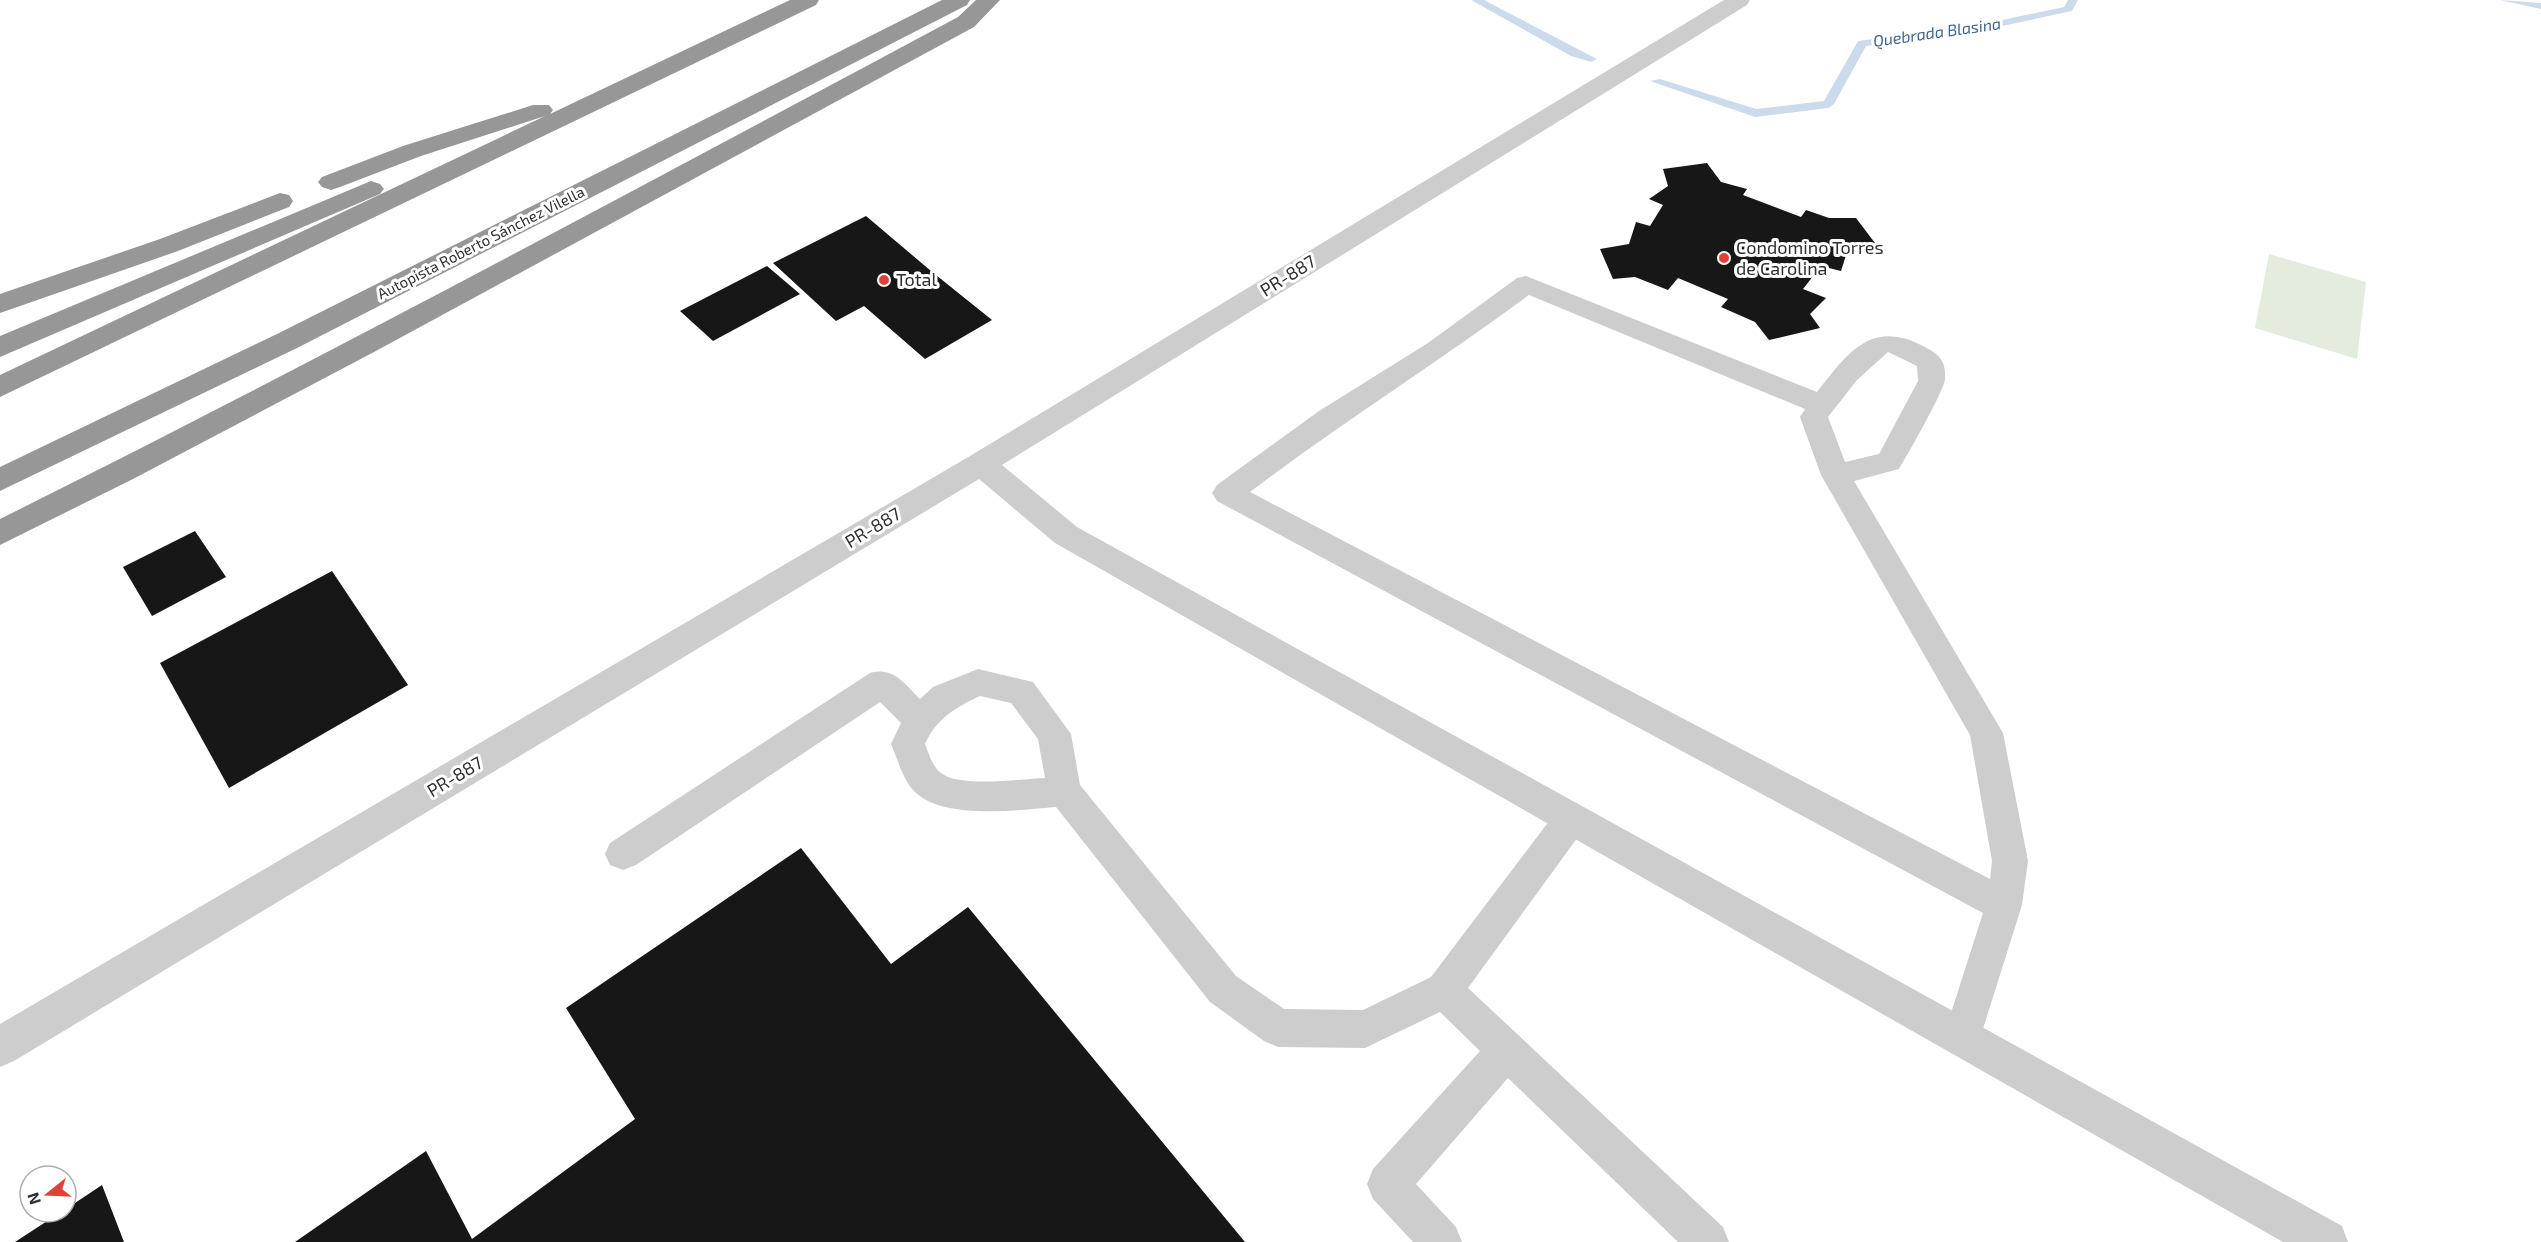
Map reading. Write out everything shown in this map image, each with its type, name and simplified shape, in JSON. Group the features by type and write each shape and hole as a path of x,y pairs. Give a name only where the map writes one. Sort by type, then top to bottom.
{"highway":[{"path":"0,387 165,310 808,0"},
{"name":"Autopista Roberto Sánchez Vilella","path":"0,480 289,340 959,0"},
{"path":"0,533 152,457 966,22 989,0"},
{"path":"0,304 169,246 412,151 648,76"},
{"path":"0,347 154,283 252,237 648,76"}],"street":[{"name":"PR-887","path":"0,1047 981,464 1739,0"},
{"path":"981,464 1066,535 2326,1242"}],"lane":[{"path":"1821,405 1526,284 1437,349 1329,418 1227,493 2004,905"},
{"path":"1836,475 1889,462 1932,381 1930,361 1890,342 1872,347 1821,405 1814,417 1836,475 1986,733 2010,861 2004,905 1962,1038"},
{"path":"1064,791 955,794 931,785 919,769 908,744 919,719 945,697 978,682 1021,692 1054,734 1064,791 1223,988 1278,1028 1365,1029 1444,990 1571,819"},
{"path":"623,854 882,683 919,719"},
{"path":"1444,990 1708,1242"},
{"path":"1441,1242 1388,1184 1506,1051"}],"shaded area":[{"path":"2269,254 2366,282 2357,359 2255,328"}],"building":[{"name":"Condomino Torres de Carolina","path":"1707,163 1721,182 1747,189 1743,195 1801,217 1806,210 1829,218 1856,218 1878,247 1848,249 1841,271 1821,266 1803,289 1826,298 1810,314 1820,328 1769,340 1755,322 1721,307 1728,299 1678,278 1668,290 1635,277 1613,279 1600,249 1629,244 1636,222 1650,226 1663,205 1649,199 1668,186 1663,169"},
{"path":"866,216 992,320 925,359 864,306 836,321 773,263"},
{"path":"767,266 800,294 713,341 680,311"},
{"path":"195,531 226,577 152,616 123,567"},
{"path":"332,571 408,685 229,788 160,663"},
{"path":"801,848 891,964 968,907 1245,1242 295,1242 426,1151 472,1239 635,1119 566,1008"},
{"path":"102,1185 124,1242 15,1242 43,1224 78,1224 78,1201"}],"waterway":[{"name":"Quebrada Blasina","path":"1476,0 1575,54 1591,59"},
{"name":"Quebrada Blasina","path":"1656,81 1755,113 1828,104 1862,43 1974,29 2068,9 2073,0"},
{"name":"Quebrada Blasina","path":"2505,0 2541,6"}],"place":[{"name":"Condomino Torres de Carolina","path":"1724,258"},
{"name":"Total","path":"884,280"}]}
